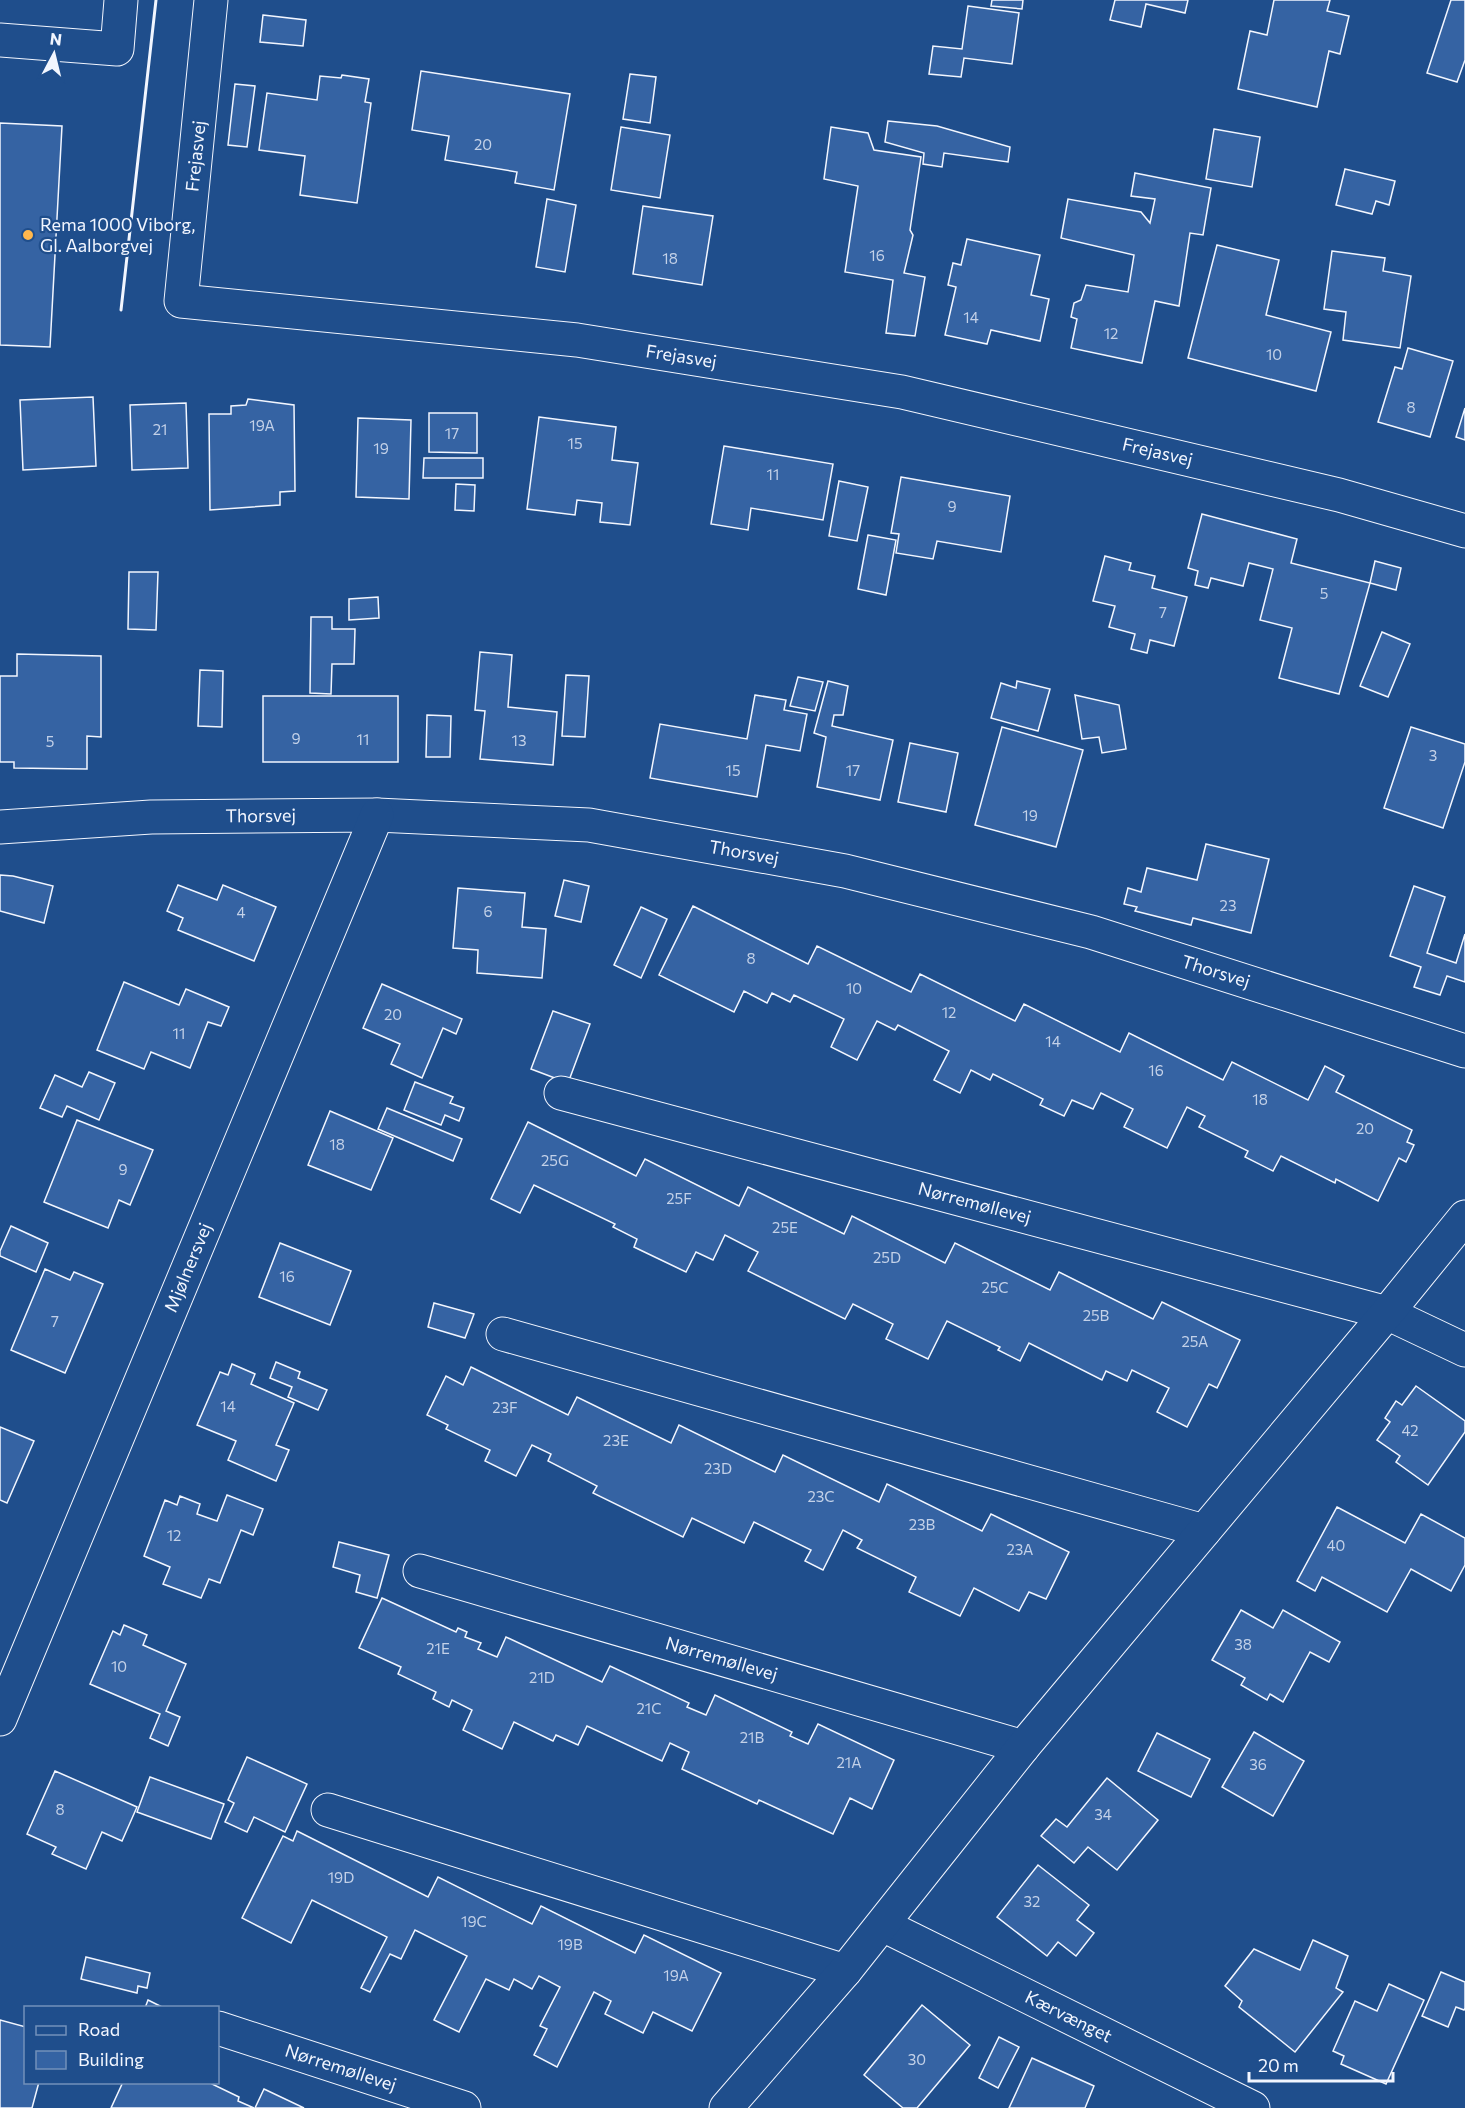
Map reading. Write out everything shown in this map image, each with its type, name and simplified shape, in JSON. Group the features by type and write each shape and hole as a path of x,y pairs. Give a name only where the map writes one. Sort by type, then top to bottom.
{"street":[{"path":"0,40 117,49 121,0"},
{"name":"Frejasvej","path":"211,0 181,301 577,340 902,392 1339,495 1465,531"},
{"name":"Thorsvej","path":"0,827 151,817 377,815 589,825 844,871 1091,932 1465,1051"},
{"name":"Mjølnersvej","path":"0,1719 377,815"},
{"name":"Nørremøllevej","path":"561,1093 1387,1313 1465,1350"},
{"path":"726,2108 845,1971 1023,1747 1465,1217"},
{"path":"503,1334 1204,1531"},
{"name":"Nørremøllevej","path":"420,1571 1023,1747"},
{"path":"328,1809 845,1971"},
{"name":"Kærvænget","path":"883,1925 1253,2108"},
{"name":"Nørremøllevej","path":"219,2028 464,2108"}],"building":[{"path":"992,0 1023,0 1022,9 991,6"},
{"path":"1115,0 1188,0 1185,13 1146,4 1141,27 1110,20"},
{"path":"1274,0 1330,0 1327,11 1349,16 1340,54 1329,51 1317,107 1238,89 1250,31 1267,35"},
{"path":"1451,0 1465,0 1465,60 1457,82 1427,73"},
{"path":"968,6 1019,13 1012,64 964,58 961,77 929,74 933,46 962,49"},
{"path":"263,15 306,20 303,46 260,42"},
{"path":"421,71 570,94 554,190 515,183 517,172 445,160 449,136 412,130"},
{"path":"630,74 656,77 650,123 623,119"},
{"path":"342,75 369,79 365,102 371,103 357,203 300,195 305,156 259,150 267,93 317,100 320,76 341,78"},
{"path":"235,84 255,86 247,147 228,145"},
{"path":"888,121 937,126 1010,147 1008,162 944,153 942,167 923,164 924,153 885,142"},
{"name":"Rema 1000 Viborg, Gl. Aalborgvej","path":"0,123 62,126 50,347 0,345"},
{"path":"621,127 670,135 660,198 611,190"},
{"path":"831,127 868,133 874,150 921,157 910,230 913,235 904,273 925,277 915,336 886,333 893,280 845,272 858,186 824,179"},
{"path":"1214,129 1260,137 1252,187 1206,179"},
{"path":"1345,169 1395,181 1389,205 1376,201 1372,214 1336,205"},
{"path":"1135,173 1211,188 1203,235 1190,233 1179,306 1155,301 1142,363 1071,348 1077,319 1071,317 1074,303 1081,300 1086,285 1128,292 1134,255 1061,238 1068,199 1141,212 1150,223 1155,199 1131,196"},
{"path":"547,199 576,205 565,272 536,267"},
{"path":"643,206 713,216 702,285 633,274"},
{"path":"967,239 1040,255 1031,295 1049,299 1040,341 991,330 987,344 945,335 956,287 948,285 953,263 961,265"},
{"path":"1217,245 1279,260 1266,315 1331,332 1316,391 1188,358"},
{"path":"1332,251 1385,258 1383,271 1411,276 1400,348 1343,340 1346,312 1324,309"},
{"path":"1408,348 1453,361 1430,437 1378,422 1395,367 1402,369"},
{"path":"93,397 96,466 23,470 20,400"},
{"path":"248,399 294,405 295,491 280,492 280,505 210,510 209,414 231,414 231,406 246,405"},
{"path":"186,403 188,468 132,470 130,405"},
{"path":"1465,408 1465,440 1456,437"},
{"path":"429,413 477,413 477,453 429,452"},
{"path":"539,417 616,427 612,460 638,463 630,525 600,522 602,503 577,500 575,515 527,509"},
{"path":"358,418 411,420 409,499 356,497"},
{"path":"724,446 833,464 823,520 751,508 748,530 711,524"},
{"path":"424,458 483,458 483,478 423,478"},
{"path":"901,477 1010,496 1001,552 937,541 933,559 896,553 899,534 891,533"},
{"path":"839,481 868,487 857,541 829,536"},
{"path":"456,484 475,485 474,511 455,510"},
{"path":"1202,514 1297,539 1291,563 1370,583 1339,694 1279,678 1292,628 1260,620 1273,569 1249,563 1243,586 1211,578 1208,588 1195,585 1198,571 1188,568"},
{"path":"868,535 896,540 886,595 858,589"},
{"path":"1105,556 1131,563 1129,570 1155,576 1152,588 1187,597 1174,646 1150,640 1147,653 1131,649 1135,634 1109,627 1115,606 1093,601"},
{"path":"1375,561 1401,568 1396,590 1370,583"},
{"path":"129,572 158,572 156,630 128,629"},
{"path":"378,597 379,618 349,620 349,599"},
{"path":"311,617 332,617 332,629 355,629 354,664 332,664 331,694 310,693"},
{"path":"1382,632 1410,644 1388,697 1360,686"},
{"path":"480,652 512,655 508,707 557,712 553,765 480,759 485,711 475,710"},
{"path":"17,654 101,656 101,737 87,736 87,769 14,768 14,762 0,762 0,676 17,676"},
{"path":"200,670 223,671 222,727 198,726"},
{"path":"566,675 589,676 585,737 562,736"},
{"path":"798,677 823,682 815,711 790,706"},
{"path":"828,681 848,686 843,715 834,715 832,726 893,740 880,800 817,787 826,737 814,733"},
{"path":"1017,681 1050,689 1038,731 991,718 1001,683 1016,688"},
{"path":"755,695 786,700 784,710 807,714 800,751 766,745 757,797 650,778 660,724 747,739"},
{"path":"1075,695 1119,705 1126,749 1102,753 1099,737 1082,739"},
{"path":"263,696 398,696 398,762 263,762"},
{"path":"427,715 451,716 450,757 426,757"},
{"path":"1002,727 1083,750 1056,847 975,825"},
{"path":"1411,727 1465,744 1465,762 1443,828 1384,808"},
{"path":"910,743 958,753 946,812 898,802"},
{"path":"1206,844 1269,859 1251,933 1193,918 1191,925 1135,911 1137,907 1124,904 1128,888 1141,892 1147,868 1197,880"},
{"path":"0,875 53,886 44,923 0,911"},
{"path":"564,880 589,886 581,922 555,916"},
{"path":"178,885 217,900 223,885 276,907 254,961 178,930 183,918 167,911"},
{"path":"1414,886 1445,897 1427,953 1456,963 1465,934 1465,982 1447,976 1440,995 1414,987 1421,967 1390,956"},
{"path":"458,888 525,893 522,927 546,929 542,978 477,973 478,950 453,948"},
{"path":"693,906 808,964 817,946 911,992 920,974 1015,1021 1024,1004 1120,1052 1129,1033 1223,1080 1232,1062 1308,1100 1325,1066 1344,1076 1336,1092 1412,1130 1407,1142 1414,1145 1406,1162 1399,1158 1378,1201 1336,1179 1335,1183 1281,1156 1273,1171 1245,1157 1248,1151 1199,1127 1205,1116 1187,1107 1167,1148 1124,1127 1133,1109 1101,1093 1093,1109 1072,1100 1064,1116 1040,1105 1043,1099 993,1074 990,1080 971,1070 960,1093 934,1080 949,1051 898,1025 895,1030 877,1021 857,1060 831,1047 844,1019 794,995 790,1002 772,993 767,1003 744,991 734,1012 659,975"},
{"path":"641,907 667,919 641,978 614,965"},
{"path":"124,982 179,1005 186,989 229,1007 221,1026 208,1022 190,1068 151,1052 144,1069 97,1050"},
{"path":"382,984 462,1019 456,1034 443,1028 422,1078 391,1064 400,1044 363,1028"},
{"path":"553,1011 590,1024 568,1083 531,1069"},
{"path":"89,1072 115,1083 99,1120 67,1106 62,1117 40,1108 55,1075 82,1087"},
{"path":"415,1082 453,1097 450,1103 464,1108 459,1121 445,1115 441,1125 404,1110"},
{"path":"387,1108 462,1139 453,1161 378,1129"},
{"path":"330,1111 393,1138 371,1190 308,1165"},
{"path":"77,1120 153,1150 130,1205 119,1200 108,1228 44,1202"},
{"path":"528,1122 636,1176 645,1159 739,1206 748,1187 844,1234 852,1216 945,1263 955,1243 1050,1290 1059,1272 1153,1319 1162,1302 1240,1340 1217,1388 1209,1384 1187,1427 1157,1412 1169,1388 1132,1370 1127,1381 1106,1371 1102,1380 1029,1343 1020,1361 998,1350 1000,1347 947,1321 928,1359 886,1339 893,1324 853,1304 845,1319 748,1271 758,1252 725,1235 713,1260 696,1252 686,1272 634,1247 637,1239 613,1227 615,1224 534,1185 520,1213 491,1199"},
{"path":"11,1226 48,1243 36,1272 0,1256"},
{"path":"280,1243 351,1271 330,1325 259,1297"},
{"path":"45,1269 70,1280 74,1272 103,1284 65,1373 11,1350"},
{"path":"434,1303 474,1314 465,1338 428,1327"},
{"path":"276,1362 300,1372 298,1378 327,1390 318,1410 288,1397 292,1387 270,1378"},
{"path":"232,1364 255,1374 251,1384 294,1403 276,1445 289,1450 276,1481 228,1460 236,1441 197,1425 220,1372 228,1375"},
{"path":"471,1367 568,1415 577,1397 671,1443 679,1425 775,1472 783,1455 879,1502 887,1484 982,1531 991,1514 1069,1552 1046,1599 1029,1592 1019,1611 974,1588 960,1616 909,1592 916,1577 857,1548 862,1540 843,1530 823,1570 805,1561 811,1550 754,1522 744,1543 692,1518 683,1537 593,1493 597,1486 548,1461 551,1454 532,1445 516,1476 485,1461 490,1450 446,1429 448,1425 427,1415 446,1376 463,1385"},
{"path":"1416,1386 1465,1421 1465,1432 1428,1485 1396,1462 1400,1456 1377,1440 1390,1422 1385,1418 1396,1401 1402,1405"},
{"path":"0,1427 34,1441 7,1503 0,1500"},
{"path":"227,1495 263,1509 253,1535 241,1530 220,1583 209,1579 201,1598 163,1584 170,1567 144,1556 165,1500 177,1505 180,1496 200,1504 197,1514 217,1521"},
{"path":"1337,1507 1405,1543 1421,1514 1465,1538 1465,1565 1451,1591 1411,1569 1387,1612 1322,1577 1315,1591 1297,1581"},
{"path":"339,1542 389,1555 377,1598 356,1592 360,1575 333,1567"},
{"path":"382,1598 456,1632 458,1628 467,1632 465,1637 481,1643 478,1649 497,1657 506,1637 602,1682 610,1666 689,1703 687,1707 706,1715 715,1695 792,1732 790,1736 808,1744 818,1724 894,1760 872,1809 850,1798 833,1834 759,1800 757,1804 682,1769 689,1752 670,1743 662,1761 587,1726 578,1745 556,1735 553,1741 514,1722 502,1749 463,1730 472,1710 452,1700 449,1707 433,1699 436,1692 398,1674 401,1667 359,1648"},
{"path":"1241,1610 1273,1628 1283,1610 1340,1642 1329,1662 1310,1652 1283,1702 1270,1694 1267,1700 1241,1685 1245,1678 1212,1660"},
{"path":"124,1625 147,1635 143,1645 186,1664 166,1711 180,1717 168,1746 150,1738 160,1714 90,1684 113,1631 120,1635"},
{"path":"1254,1732 1304,1761 1273,1816 1222,1787"},
{"path":"1157,1733 1210,1759 1191,1797 1138,1771"},
{"path":"247,1757 307,1784 285,1832 254,1817 247,1832 225,1822 234,1803 228,1800"},
{"path":"55,1771 137,1807 122,1841 102,1832 86,1869 52,1854 56,1847 27,1834"},
{"path":"150,1777 224,1804 211,1839 137,1812"},
{"path":"1107,1778 1158,1820 1117,1870 1088,1847 1074,1863 1041,1836 1056,1819 1067,1827"},
{"path":"297,1831 428,1897 438,1877 532,1924 541,1906 635,1953 644,1935 721,1973 692,2031 653,2012 643,2033 605,2014 611,2001 594,1992 557,2067 534,2055 547,2029 540,2026 560,1987 539,1976 532,1989 514,1979 509,1990 486,1979 459,2032 434,2020 467,1956 415,1930 401,1959 390,1954 370,1992 361,1988 387,1937 312,1900 291,1943 242,1918 283,1836 293,1841"},
{"path":"1038,1865 1089,1905 1077,1920 1094,1933 1076,1956 1058,1942 1047,1956 997,1917"},
{"path":"1313,1940 1348,1956 1336,1988 1343,1992 1295,2052 1239,2007 1242,2001 1225,1986 1254,1949 1300,1970"},
{"path":"86,1957 150,1973 147,1988 138,1986 137,1993 81,1979"},
{"path":"1441,1972 1465,1982 1465,2008 1464,2010 1456,2007 1448,2027 1422,2016"},
{"path":"1389,1984 1424,2000 1386,2084 1341,2064 1344,2056 1333,2051 1355,2001 1377,2011"},
{"path":"148,2000 160,2006 146,2006"},
{"path":"922,2005 970,2045 917,2108 903,2108 864,2075"},
{"path":"0,2020 24,2026 24,2084 38,2084 32,2108 0,2108"},
{"path":"999,2037 1019,2047 998,2088 979,2078"},
{"path":"1032,2058 1094,2086 1085,2108 1009,2108"},
{"path":"122,2084 212,2084 239,2097 238,2101 254,2108 111,2108"},
{"path":"264,2089 304,2108 255,2108"}],"wall":[{"path":"121,310 156,0"}],"place":[{"name":"Rema 1000 Viborg, Gl. Aalborgvej","path":"28,235"}]}
